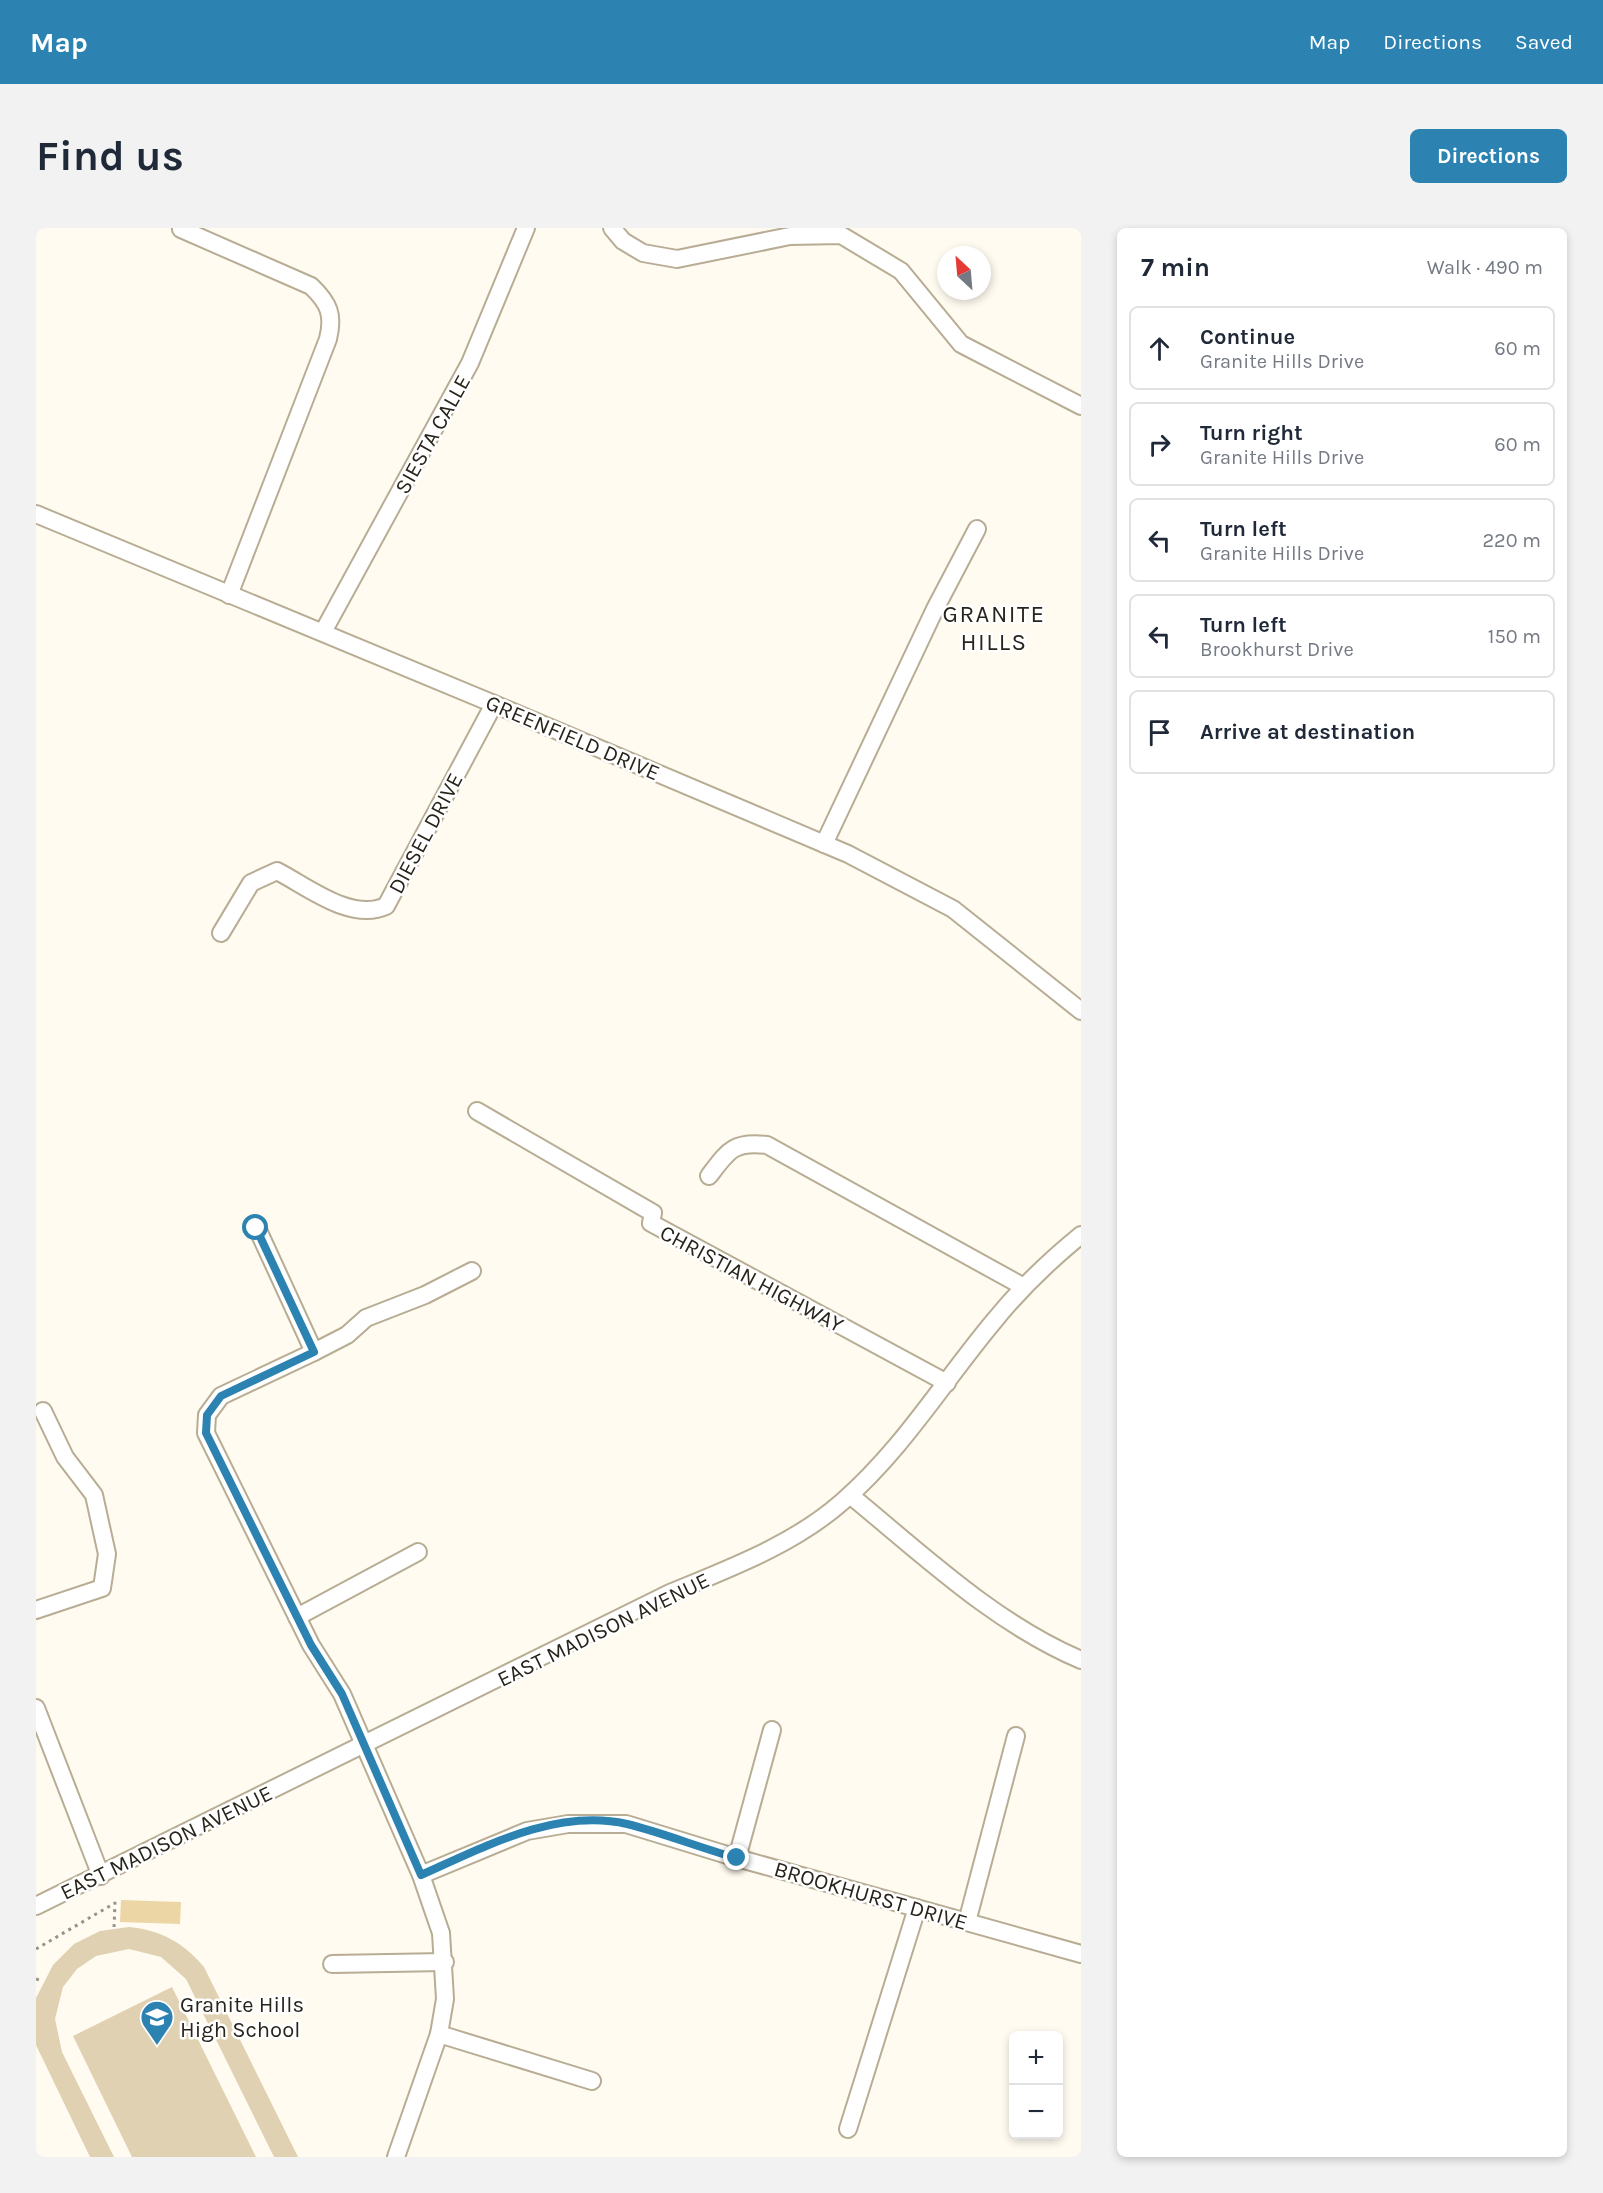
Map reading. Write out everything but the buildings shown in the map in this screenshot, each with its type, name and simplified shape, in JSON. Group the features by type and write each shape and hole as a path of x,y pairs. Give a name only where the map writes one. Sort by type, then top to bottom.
{"street":[{"name":"SIESTA CALLE","path":"323,632 470,363 526,228"},
{"path":"612,228 623,241 642,253 677,260 790,236 841,235 901,271 961,344 1081,406"},
{"path":"181,229 311,286 323,298 332,321 328,339 229,595"},
{"name":"GREENFIELD DRIVE","path":"36,514 323,632 824,844 953,909 1081,1011"},
{"path":"824,844 935,609 977,529"},
{"name":"DIESEL DRIVE","path":"221,933 251,883 277,871 350,910 369,912 386,906 494,704"},
{"name":"CHRISTIAN HIGHWAY","path":"477,1111 653,1213 651,1223 947,1383"},
{"path":"709,1176 730,1149 748,1143 767,1144 1024,1287"},
{"path":"256,1228 314,1352"},
{"name":"EAST MADISON AVENUE","path":"36,1906 101,1876 670,1593 770,1552 850,1495 916,1425 994,1321 1024,1287 1081,1235"},
{"path":"396,2157 439,2034 445,1999 445,1962 441,1933 421,1875 366,1745 342,1694 311,1645 206,1433 207,1415 221,1396 346,1335 366,1318 425,1295 472,1271"},
{"path":"36,1610 102,1588 107,1554 94,1495 65,1457 43,1411"},
{"path":"850,1495 984,1602 1021,1627 1081,1660"},
{"path":"297,1617 418,1552"},
{"path":"36,1708 101,1876"},
{"path":"737,1858 772,1730"},
{"path":"967,1922 1016,1736"},
{"name":"BROOKHURST DRIVE","path":"421,1875 516,1835 549,1826 588,1822 626,1824 737,1858 1081,1953"},
{"path":"848,2129 917,1908"},
{"path":"332,1964 445,1962"},
{"path":"439,2034 592,2081"}],"path":[{"path":"36,1949 115,1903 114,1928"},
{"path":"36,1979 43,1981"}],"shaded area":[{"path":"129,1927 151,1931 171,1939 188,1951 204,1967 298,2157 274,2157 186,1979 161,1957 129,1949 96,1956 77,1969 63,1987 55,2019 62,2052 114,2157 90,2157 36,2045 36,1998 53,1965 74,1944 100,1931"},
{"path":"172,1987 256,2157 132,2157 73,2036"}],"place":[{"name":"Granite Hills High School","path":"157,2046"}],"district":[{"name":"GRANITE HILLS","path":"994,628"}],"route":[{"path":"256,1228 314,1352 221,1396 207,1415 206,1433 311,1645 342,1694 421,1875 505,1838 527,1831 588,1822 626,1824 737,1858"}]}
